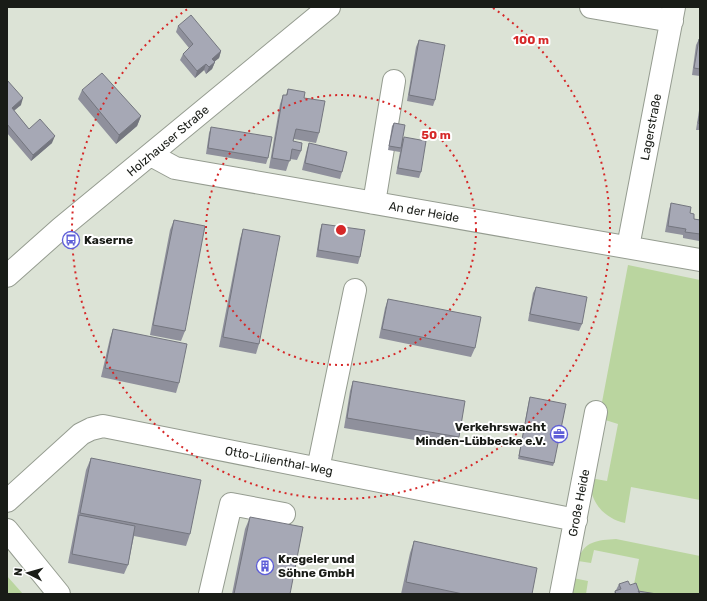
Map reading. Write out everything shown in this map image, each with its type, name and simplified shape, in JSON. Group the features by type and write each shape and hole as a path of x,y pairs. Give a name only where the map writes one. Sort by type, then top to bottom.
{"street":[{"name":"Holzhauser Straße","path":"7,276 61,228 329,7"},
{"path":"591,7 673,14"},
{"name":"Lagerstraße","path":"628,247 673,14"},
{"path":"374,203 394,81"},
{"name":"An der Heide","path":"151,155 175,168 700,260"},
{"path":"318,469 355,290"},
{"name":"Große Heide","path":"561,594 596,412"},
{"name":"Otto-Lilienthal-Weg","path":"7,500 81,434 90,429 103,426 576,520"},
{"path":"210,594 231,504 284,514"},
{"path":"7,530 59,594"}],"green space":[{"path":"628,265 700,280 700,500 631,487 625,523 610,517 599,507 592,494 590,478 607,481 618,424 599,418"},
{"path":"616,539 700,556 700,594 632,594 639,559 594,550 591,563 578,561 580,554 592,543"},
{"path":"7,576 23,594 7,594"},
{"path":"573,578 588,581 586,594 570,594"}],"building":[{"path":"191,15 221,51 212,59 215,62 209,67 206,64 197,71 183,54 193,44 178,26"},
{"path":"700,39 700,69 694,68"},
{"path":"419,40 445,45 435,100 409,95"},
{"path":"102,73 141,116 119,135 82,90"},
{"path":"7,80 23,98 12,108 29,129 40,119 55,136 33,155 7,124"},
{"path":"288,89 305,92 304,98 325,101 319,133 296,129 293,141 302,143 301,151 292,149 290,161 272,158 283,95 287,95"},
{"path":"700,113 700,124 698,123"},
{"path":"394,123 405,125 401,148 389,146"},
{"path":"211,127 272,137 268,158 208,148"},
{"path":"404,137 426,141 421,172 398,168"},
{"path":"309,143 347,152 342,172 305,163"},
{"path":"671,203 691,207 690,213 694,214 694,219 700,220 700,234 685,232 686,229 668,226"},
{"path":"174,220 205,226 185,331 153,325"},
{"path":"322,224 365,230 360,257 318,250"},
{"path":"243,229 280,236 259,344 223,337"},
{"path":"536,287 587,297 582,324 530,314"},
{"path":"388,299 481,317 475,348 382,329"},
{"path":"113,329 187,344 179,383 105,368"},
{"path":"353,381 465,401 459,437 347,418"},
{"path":"530,397 566,404 554,463 519,456"},
{"path":"91,458 201,480 190,534 80,513"},
{"path":"79,515 135,526 128,565 72,554"},
{"name":"Kregeler und Söhne GmbH","path":"250,517 303,527 290,594 234,594"},
{"path":"414,541 537,568 532,594 463,594 406,582"},
{"path":"628,581 630,585 636,583 640,594 616,594 615,591 621,589 619,584"},
{"path":"638,591 657,594 640,594"}],"place":[{"name":"Kaserne","path":"71,240"},
{"name":"Verkehrswacht Minden-Lübbecke e.V.","path":"559,434"},
{"name":"Kregeler und Söhne GmbH","path":"265,566"}]}
